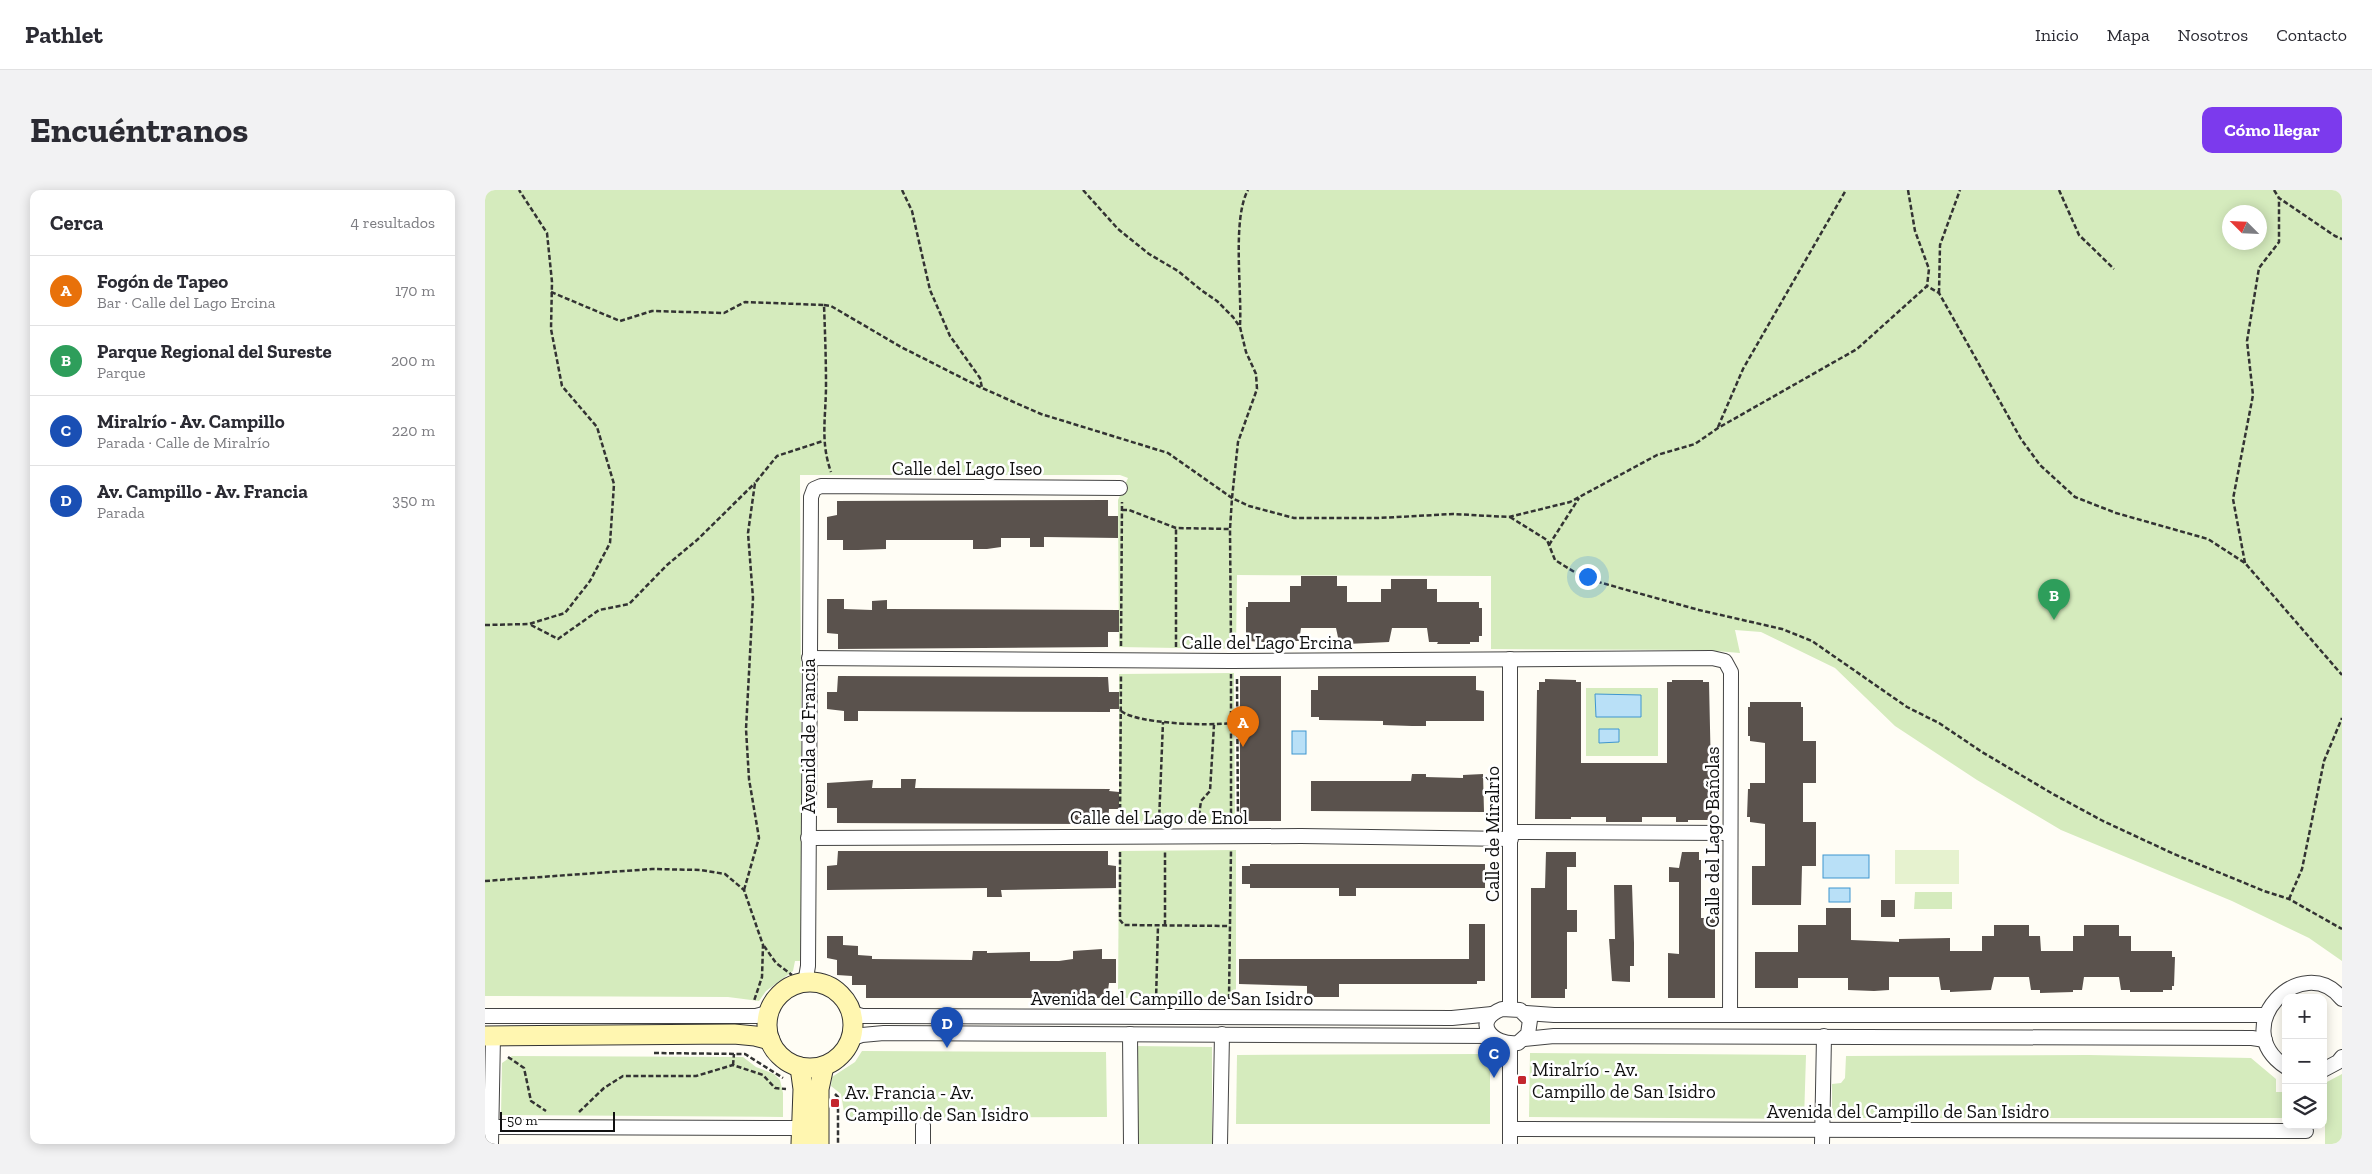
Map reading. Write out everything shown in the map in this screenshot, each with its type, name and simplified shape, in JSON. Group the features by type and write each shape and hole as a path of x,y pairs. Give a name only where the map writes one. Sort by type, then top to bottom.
{"street":[{"name":"Calle del Lago Iseo","path":"814,489 821,486 1120,488"},
{"name":"Avenida de Francia","path":"801,978 808,838 811,497 814,489"},
{"name":"Calle del Lago Ercina","path":"809,658 1231,662 1712,658 1725,661"},
{"name":"Calle de Miralrío","path":"1510,659 1510,1009"},
{"name":"Calle del Lago Bañolas","path":"1725,661 1731,672 1731,1016"},
{"name":"Calle del Lago de Enol","path":"808,838 1231,832 1510,836 1730,833"},
{"path":"485,1016 761,1011 801,978 823,984 839,992 855,1014 853,1026 855,1038 821,1076 819,1144"},
{"path":"2282,1063 2274,1056 2265,1040 2264,1028 2266,1015 2278,997 2297,985 2312,984 2326,987 2342,999"},
{"path":"1526,1013 1531,1026 1524,1038 1518,1043 1504,1044 1491,1036 1487,1030 1487,1022 1492,1014 1502,1009 1526,1013 1731,1016 2257,1017 2266,1015"},
{"path":"761,1011 768,1031 766,1039"},
{"name":"Avenida del Campillo de San Isidro","path":"855,1014 1452,1018 1492,1014"},
{"name":"Avenida del Campillo de San Isidro","path":"855,1038 884,1033 1491,1036"},
{"path":"491,1144 488,1127 491,1046 734,1034 766,1039 782,1057 800,1071"},
{"path":"1130,1034 1131,1144"},
{"path":"1221,1144 1222,1034"},
{"path":"1524,1038 1554,1036 1824,1036 2252,1038 2265,1040"},
{"path":"1822,1137 1824,1036"},
{"path":"1510,1044 1510,1144"},
{"path":"2327,1068 2338,1062 2342,1057"},
{"path":"800,1071 812,1068 821,1076"},
{"path":"488,1127 801,1136 800,1071"},
{"path":"923,1125 923,1144"},
{"name":"Avenida del Campillo de San Isidro","path":"1510,1129 1822,1137 2306,1133"}],"path":[{"path":"485,625 529,624 565,613 590,581 610,543 613,484 597,427 562,386 551,329 551,292 547,233 519,190"},
{"path":"901,190 912,211 930,290 950,336 980,378 982,388"},
{"path":"1083,190 1118,229 1149,254 1178,271 1217,301 1240,327"},
{"path":"1229,999 1231,832 1230,529 1238,442 1257,389 1255,374 1246,352 1240,327 1242,298 1239,240 1243,200 1248,190"},
{"path":"1718,428 1743,369 1846,190"},
{"path":"551,292 620,320 652,311 724,313 745,302 831,306 901,347 982,388 1041,414 1168,453 1232,498 1249,506 1294,518 1379,518 1453,514 1509,517 1570,502 1657,455 1695,444 1718,428 1857,349 1927,286 1929,269 1915,231 1908,190"},
{"path":"1939,293 1940,245 1960,190"},
{"path":"2059,190 2079,235 2114,269"},
{"path":"2274,190 2279,198 2342,239"},
{"path":"2245,563 2233,499 2253,395 2247,342 2259,268 2279,242 2279,198"},
{"path":"1927,286 1939,293 2021,439 2041,464 2075,497 2116,513 2208,539 2245,563 2342,674"},
{"path":"824,305 826,386 823,440 834,486"},
{"path":"529,624 558,639 599,610 629,604 667,565 697,540 755,483 777,456 823,440"},
{"path":"744,890 759,838 749,779 746,730 753,598 748,533 755,483"},
{"path":"1120,488 1124,492 1121,497 1121,661"},
{"path":"1549,545 1581,496"},
{"path":"1122,510 1129,510 1176,528 1230,529"},
{"path":"1509,517 1528,526 1547,540 1555,560 1584,578 1699,610 1781,629 1813,641 1907,707 1939,722 1982,752 2070,803 2174,854 2264,891 2289,899 2342,929"},
{"path":"1176,528 1176,651"},
{"path":"1231,832 1238,826 1237,678"},
{"path":"1121,711 1127,716 1163,722 1214,725 1231,723"},
{"path":"2289,899 2301,869 2324,761 2342,718"},
{"path":"1159,826 1163,722"},
{"path":"1198,826 1201,801 1210,790 1214,725"},
{"path":"1165,846 1165,925"},
{"path":"485,881 652,869 701,870 725,874 744,890 763,945 776,963 801,978"},
{"path":"1156,1001 1158,925"},
{"path":"763,945 761,1011 766,1039 773,1059 785,1069 821,1076 830,1090 838,1097 839,1144"},
{"path":"761,1011 766,1002 781,985 801,978 818,977 836,983 851,997 855,1014 855,1038 851,1053 843,1062 821,1076"},
{"path":"491,1046 502,1060 513,1052"},
{"path":"491,1046 524,1068 531,1101 545,1111 554,1111"},
{"path":"572,1112 580,1112 604,1088 623,1076 696,1076 733,1065 763,1075 775,1088 789,1089 783,1076 745,1054 647,1053"},
{"path":"733,1065 734,1054"}],"green space":[{"path":"485,190 2342,190 2342,961 2309,938 2232,901 2061,830 1977,780 1895,726 1835,668 1761,632 1735,630 1740,653 1704,650 1491,649 1491,576 1237,575 1236,649 1119,647 1118,500 1128,478 1120,475 800,475 802,929 800,961 795,961 793,971 766,991 759,1001 728,997 485,996"},
{"path":"1234,673 1235,823 1119,823 1119,674"},
{"path":"1586,688 1658,688 1658,756 1586,756"},
{"path":"1236,850 1236,997 1118,998 1119,851"},
{"path":"1895,850 1959,850 1959,884 1895,884"},
{"path":"1915,892 1952,892 1952,909 1914,909"},
{"path":"1136,1046 1212,1047 1212,1144 1136,1144"},
{"path":"862,1051 1106,1052 1107,1117 845,1118 841,1094 831,1086 832,1077 855,1062"},
{"path":"1530,1053 1806,1055 1804,1119 1529,1117"},
{"path":"1480,1054 1490,1062 1490,1124 1236,1124 1237,1055"},
{"path":"2089,1055 2251,1058 2276,1079 2276,1092 2282,1092 2282,1118 1832,1118 1832,1084 1841,1083 1845,1078 1846,1056"},
{"path":"512,1056 743,1057 756,1067 774,1074 780,1080 783,1093 783,1117 501,1115 502,1063"},
{"path":"2342,1074 2342,1144 2325,1144 2325,1129 2327,1129 2327,1082"}],"water":[{"path":"1595,694 1641,695 1641,717 1596,717"},
{"path":"1599,729 1619,729 1619,742 1599,743"},
{"path":"1292,731 1306,731 1306,754 1292,754"},
{"path":"1823,855 1869,855 1869,878 1823,878"},
{"path":"1829,888 1850,888 1850,902 1829,902"}],"building":[{"path":"1108,500 1108,516 1118,516 1118,538 1044,537 1044,547 1030,547 1030,538 1001,538 1001,547 987,549 973,549 973,540 886,540 886,549 858,550 843,550 843,540 827,540 827,517 837,515 837,501"},
{"path":"1301,576 1337,576 1337,586 1347,586 1347,602 1381,602 1381,589 1391,589 1391,579 1427,579 1427,589 1437,589 1437,602 1479,602 1479,608 1482,608 1482,636 1479,636 1479,642 1470,642 1470,644 1437,644 1438,642 1429,642 1427,628 1392,628 1389,642 1347,644 1347,642 1339,642 1336,628 1301,628 1299,641 1290,641 1290,644 1248,641 1248,636 1246,636 1246,607 1248,607 1248,602 1290,602 1290,586 1301,586"},
{"path":"827,599 844,599 844,609 872,610 872,601 887,600 887,609 1119,610 1119,632 1108,632 1108,647 838,649 838,634 827,633"},
{"path":"838,676 1108,677 1109,692 1119,692 1119,709 1110,709 1110,712 858,711 858,721 844,721 844,711 827,709 827,692 837,692"},
{"path":"1240,676 1281,676 1281,821 1240,821"},
{"path":"1318,676 1476,676 1476,690 1484,691 1484,721 1426,721 1426,726 1412,726 1383,725 1383,721 1319,720 1319,717 1311,717 1311,690 1318,690"},
{"path":"1545,679 1576,680 1576,682 1581,682 1581,763 1667,763 1667,682 1672,682 1672,680 1703,680 1703,682 1709,682 1712,820 1676,822 1676,817 1642,817 1642,822 1606,822 1606,817 1535,819 1537,690 1539,690 1539,682 1545,682"},
{"path":"1750,702 1801,702 1801,707 1803,707 1803,741 1816,741 1816,783 1803,783 1803,822 1816,822 1816,866 1802,866 1801,905 1752,905 1752,866 1765,866 1765,824 1750,822 1750,817 1747,817 1748,789 1750,789 1750,783 1765,783 1765,743 1750,741 1750,736 1748,736 1748,707 1750,707"},
{"path":"1412,774 1426,774 1426,777 1463,778 1463,775 1483,774 1484,812 1311,811 1311,781 1411,781"},
{"path":"901,779 916,779 915,788 1110,789 1109,791 1119,792 1119,809 1109,809 1108,824 1084,824 837,823 837,808 827,808 827,783 873,780 872,788 901,788"},
{"path":"838,851 1108,851 1108,865 1116,866 1116,888 1001,890 1002,897 987,897 987,888 827,890 827,866 837,865"},
{"path":"1546,852 1576,852 1576,867 1567,867 1567,910 1577,910 1577,932 1567,932 1567,989 1565,989 1565,998 1531,998 1531,888 1545,888"},
{"path":"1682,852 1699,852 1699,860 1701,860 1701,918 1715,918 1715,998 1668,998 1668,953 1679,954 1679,882 1669,882 1669,867 1679,868"},
{"path":"1250,864 1485,864 1485,888 1356,888 1356,896 1339,896 1339,888 1250,888 1250,884 1242,884 1242,866 1250,866"},
{"path":"1614,885 1632,885 1634,966 1630,966 1630,982 1612,981 1609,939 1615,939"},
{"path":"1881,900 1895,900 1895,917 1881,917"},
{"path":"1826,908 1851,908 1851,940 1899,942 1899,939 1950,938 1950,951 1982,951 1982,936 1994,936 1994,925 2029,925 2029,936 2040,936 2041,951 2073,951 2073,936 2084,936 2084,925 2119,925 2119,936 2131,936 2131,951 2172,951 2172,957 2175,957 2174,986 2172,986 2172,990 2163,990 2163,992 2130,992 2130,990 2121,990 2119,977 2084,977 2082,990 2040,993 2040,990 2031,990 2029,977 1994,977 1991,990 1950,992 1950,990 1941,990 1939,977 1889,977 1889,990 1848,990 1848,978 1798,978 1798,988 1755,988 1755,952 1798,952 1798,925 1826,925"},
{"path":"1469,924 1485,924 1485,981 1477,981 1477,984 1339,984 1339,997 1307,997 1307,986 1239,984 1239,959 1469,959"},
{"path":"827,936 843,936 843,945 858,946 858,955 872,956 872,959 972,960 973,951 987,951 987,953 1030,952 1030,961 1059,961 1073,959 1073,951 1102,949 1102,959 1116,959 1116,983 1109,983 1107,998 866,998 866,985 852,985 852,976 837,975 837,960 827,958"}],"place":[{"name":"Parque Regional del Sureste","path":"2054,620"},
{"name":"Fogón de Tapeo","path":"1243,747"},
{"name":"Av. Campillo - Av. Francia","path":"947,1048"},
{"name":"Miralrío - Av. Campillo","path":"1494,1078"},
{"name":"Miralrío - Av. Campillo de San Isidro","path":"1522,1080"},
{"name":"Av. Francia - Av. Campillo de San Isidro","path":"835,1103"}]}
